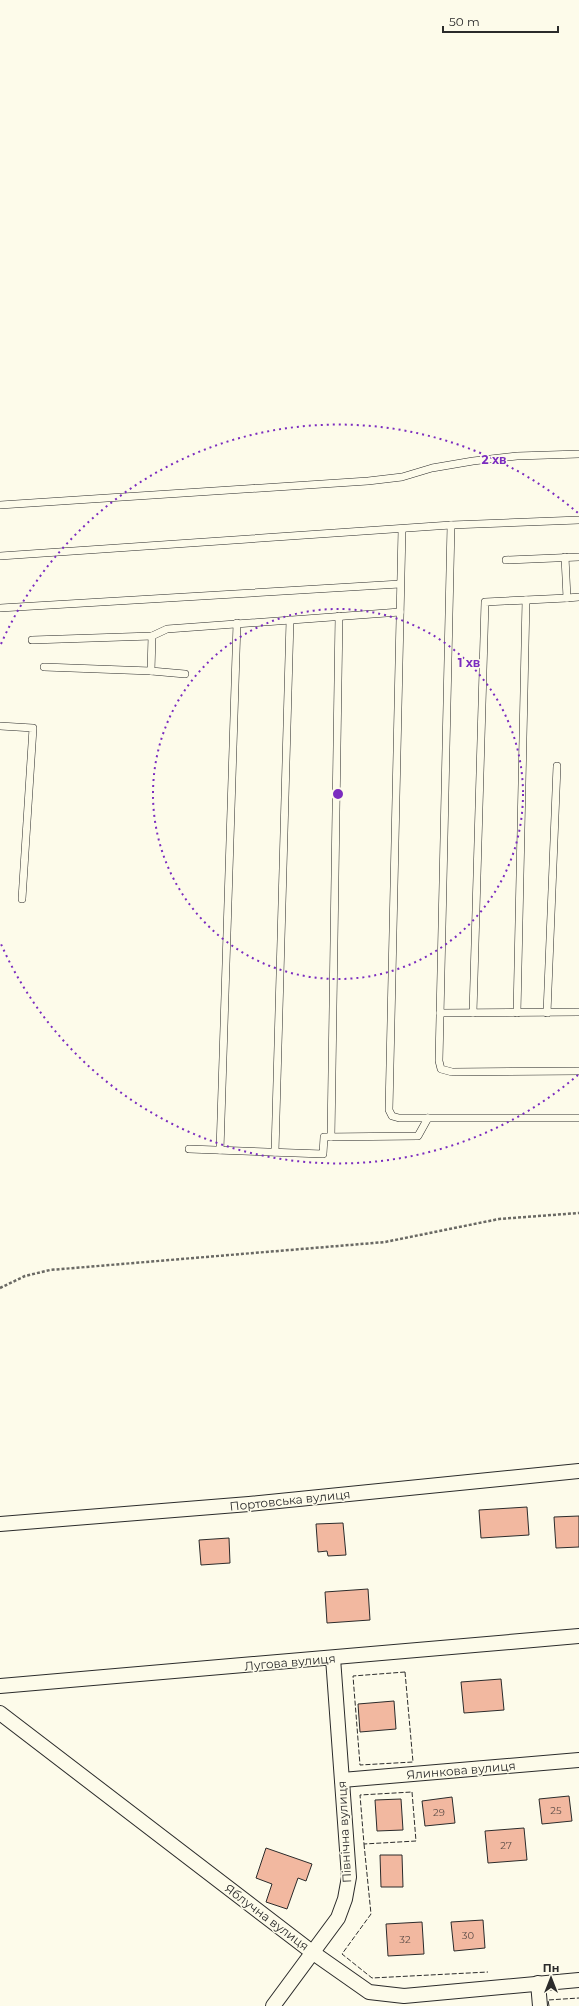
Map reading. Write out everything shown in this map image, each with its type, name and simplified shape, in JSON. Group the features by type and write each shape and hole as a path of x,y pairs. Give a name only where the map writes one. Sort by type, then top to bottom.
{"street":[{"name":"Портовська вулиця","path":"0,1524 249,1504 579,1471"},
{"name":"Лугова вулиця","path":"0,1686 579,1636"},
{"name":"Північна вулиця","path":"273,2006 338,1918 345,1899 349,1877 333,1658"},
{"name":"Яблучна вулиця","path":"0,1713 312,1952 369,1992 404,1996 579,1980"},
{"name":"Ялинкова вулиця","path":"342,1780 579,1760"},
{"path":"538,1983 540,2006"}],"lane":[{"path":"0,504 368,481 402,477 432,468 473,461 517,456 579,454"},
{"path":"0,556 402,529 579,520"},
{"path":"451,526 440,1013 441,1069 452,1072 579,1071"},
{"path":"402,529 390,1110 392,1116 399,1118 579,1118"},
{"path":"565,557 567,598"},
{"path":"506,560 579,557"},
{"path":"0,608 400,584"},
{"path":"473,1013 485,602 579,597"},
{"path":"517,1013 526,600"},
{"path":"32,640 152,636 167,629 400,612"},
{"path":"331,1137 339,616"},
{"path":"275,1152 290,620"},
{"path":"220,1150 237,623"},
{"path":"151,671 152,636"},
{"path":"44,668 151,671 185,674"},
{"path":"0,726 34,728 22,899"},
{"path":"547,1013 556,766"},
{"path":"440,1013 579,1012"},
{"path":"189,1149 323,1154 324,1137 418,1136 428,1118"}],"path":[{"path":"0,1288 25,1276 50,1270 385,1242 499,1219 579,1213"}],"building":[{"path":"527,1507 529,1535 481,1538 479,1510"},
{"path":"579,1516 579,1547 556,1548 554,1517"},
{"path":"343,1523 346,1555 328,1556 327,1551 318,1552 316,1524"},
{"path":"229,1538 230,1563 201,1565 199,1540"},
{"path":"368,1589 370,1620 327,1623 325,1592"},
{"path":"501,1679 504,1710 464,1713 461,1682"},
{"path":"394,1701 396,1729 360,1732 358,1704"},
{"path":"569,1796 572,1821 542,1824 539,1799"},
{"path":"452,1797 455,1823 425,1826 422,1801"},
{"path":"401,1799 403,1830 377,1831 375,1800"},
{"path":"524,1828 527,1860 488,1863 485,1831"},
{"path":"266,1848 312,1864 306,1881 298,1878 287,1909 266,1902 272,1884 256,1878"},
{"path":"380,1855 402,1855 403,1887 381,1887"},
{"path":"483,1920 485,1948 454,1951 451,1922"},
{"path":"422,1922 424,1954 388,1956 386,1924"}],"fence":[{"path":"405,1672 413,1762 360,1765 353,1676 405,1672"},
{"path":"412,1792 416,1841 364,1844 360,1795 412,1792"},
{"path":"364,1844 371,1914 342,1954 372,1978 488,1972"},
{"path":"549,2006 548,2000 579,1998"}]}
